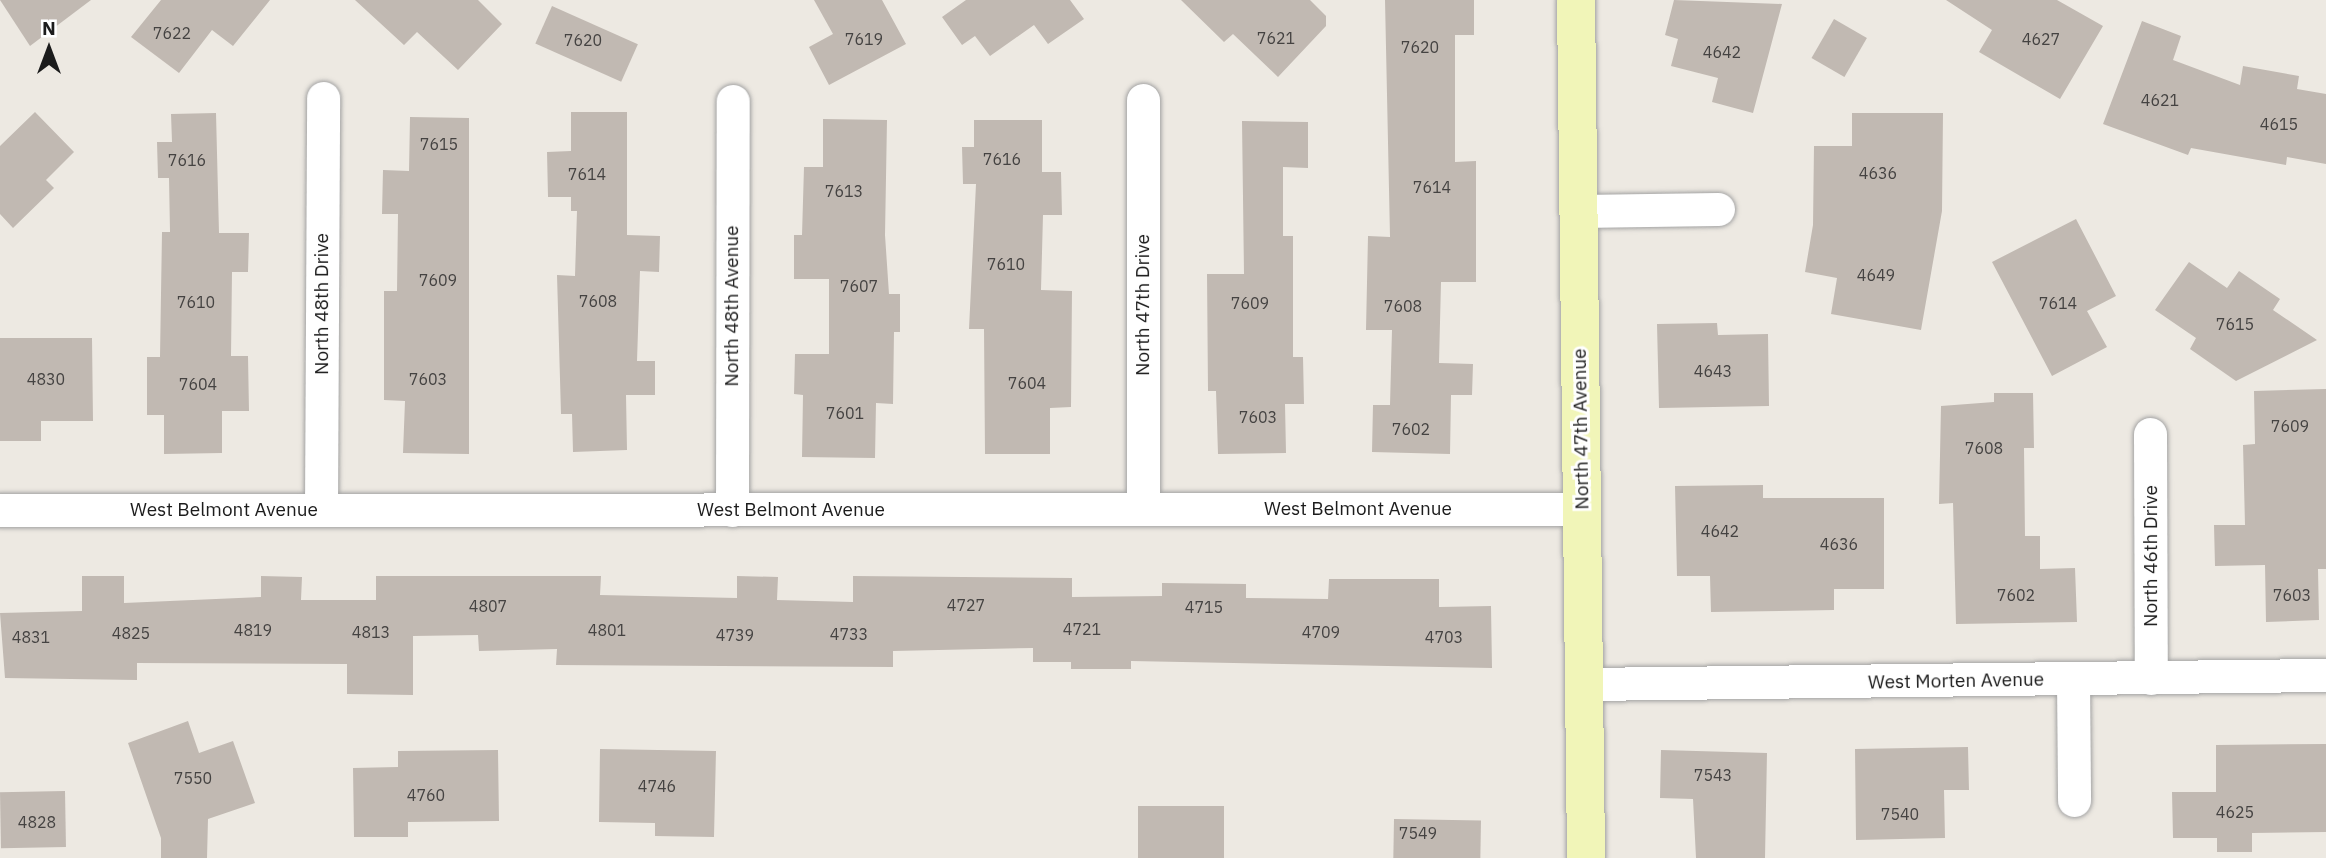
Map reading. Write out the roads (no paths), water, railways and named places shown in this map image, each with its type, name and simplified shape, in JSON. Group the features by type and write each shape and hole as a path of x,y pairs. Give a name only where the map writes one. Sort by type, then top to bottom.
{"street":[{"name":"North 47th Avenue","path":"1577,0 1586,858"},
{"name":"North 48th Drive","path":"321,509 323,98"},
{"name":"North 47th Drive","path":"1143,100 1143,509"},
{"name":"North 48th Avenue","path":"732,510 733,101"},
{"path":"1578,211 1718,209"},
{"name":"North 46th Drive","path":"2150,434 2151,678"},
{"name":"West Belmont Avenue","path":"0,510 1582,509"},
{"name":"West Morten Avenue","path":"1585,684 2326,675"},
{"path":"2073,679 2074,800"}]}
